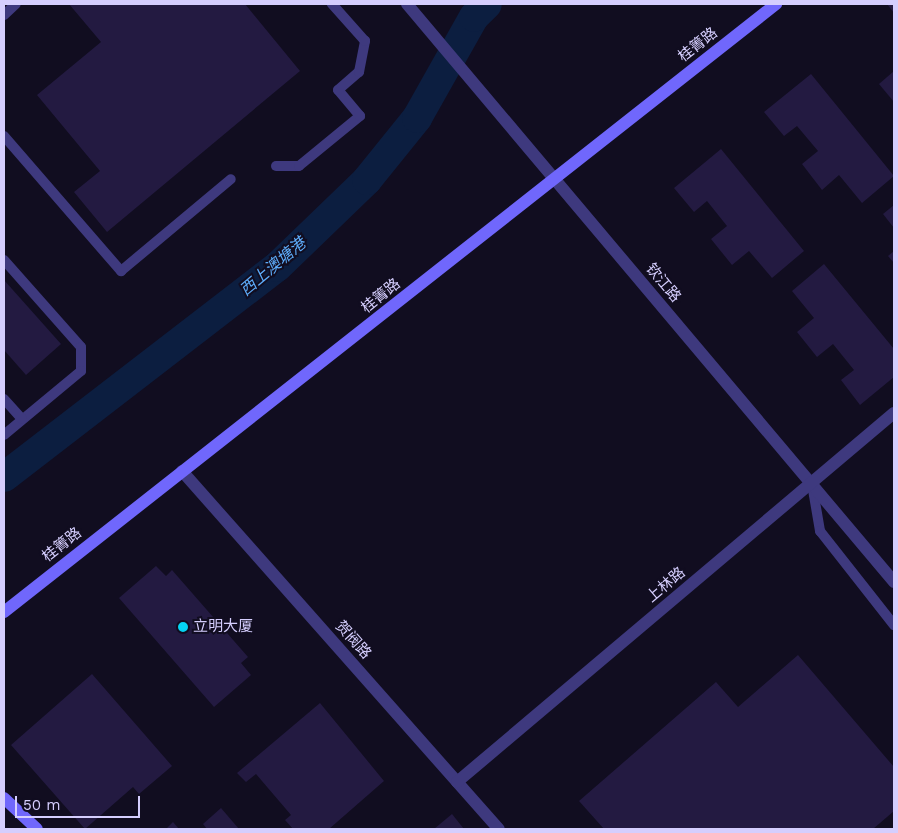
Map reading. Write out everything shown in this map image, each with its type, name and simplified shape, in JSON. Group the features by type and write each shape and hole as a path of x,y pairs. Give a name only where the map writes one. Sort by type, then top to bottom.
{"street":[{"name":"钦江路","path":"408,4 894,582"},
{"name":"桂箐路","path":"4,612 776,4"},
{"name":"上林路","path":"457,782 894,413"},
{"name":"贺阀路","path":"182,471 499,829"},
{"path":"4,798 37,829"}],"lane":[{"path":"4,15 16,4"},
{"path":"276,166 299,166 360,116 338,90 359,72 365,41 332,4"},
{"path":"4,136 121,271 231,179"},
{"path":"4,260 81,347 81,371 4,435"},
{"path":"4,399 22,419"},
{"path":"812,484 820,532 894,625"}],"building":[{"path":"69,4 245,4 300,71 107,232 74,192 100,171 37,95 101,42"},
{"path":"887,4 894,4 894,13"},
{"path":"894,71 894,102 879,84"},
{"path":"811,74 894,176 862,203 839,175 822,190 802,164 818,151 797,126 784,136 764,112"},
{"path":"721,149 804,251 772,278 749,251 732,265 711,239 727,226 707,201 694,212 674,188"},
{"path":"894,205 894,228 883,214"},
{"path":"894,251 894,263 888,256"},
{"path":"824,264 894,349 894,377 860,405 841,380 854,370 833,344 817,357 797,332 814,318 792,291"},
{"path":"4,280 61,344 26,375 4,350"},
{"name":"立明大厦","path":"156,566 166,576 172,570 248,657 241,663 251,675 214,707 119,598"},
{"path":"798,655 894,767 894,811 873,829 604,829 579,801 716,682 738,707"},
{"path":"92,674 172,766 139,794 133,787 85,829 11,745"},
{"path":"320,703 384,781 329,829 293,829 285,820 291,815 256,774 246,782 237,773"},
{"path":"221,808 239,829 207,829 203,824"},
{"path":"452,814 464,829 434,829"},
{"path":"173,822 179,829 166,829"}],"waterway":[{"name":"西上澳塘港","path":"4,477 277,267 367,180 417,118 474,17 487,4"}],"place":[{"name":"立明大厦","path":"183,627"}]}
